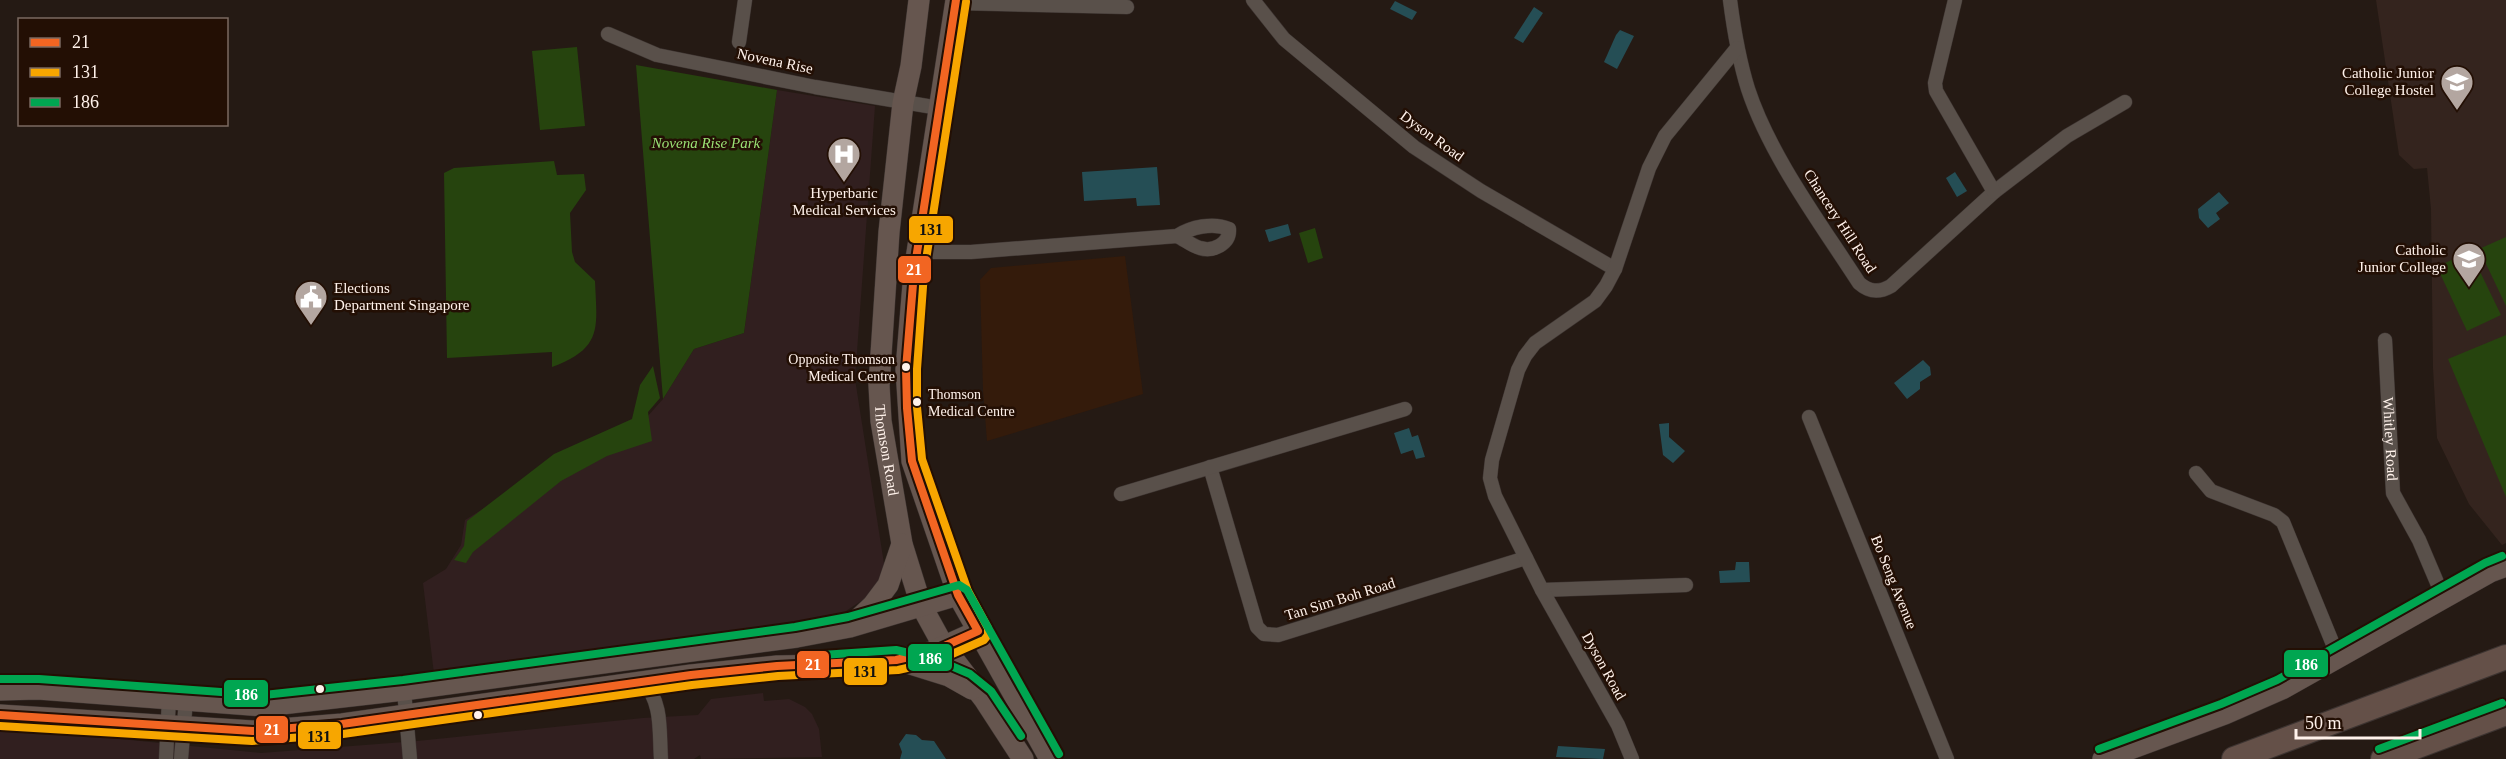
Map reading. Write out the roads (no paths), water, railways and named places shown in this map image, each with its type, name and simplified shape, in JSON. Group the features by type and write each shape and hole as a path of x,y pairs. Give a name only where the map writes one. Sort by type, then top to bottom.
{"highway":[{"path":"2234,759 2506,657"},
{"path":"2383,759 2506,713"}],"main road":[{"name":"Thomson Road","path":"919,0 911,66 903,103 888,244 879,385 884,442 902,540 921,605 944,646 984,699 1023,759"},
{"name":"Thomson Road","path":"956,1 918,252 906,369 912,461 958,595 1050,759"},
{"path":"911,66 946,69"},
{"path":"850,627 873,605 888,585 902,540 924,494"},
{"path":"2103,759 2225,714 2282,689 2490,572 2506,566"},
{"path":"0,690 38,689 264,706 404,690 797,637 850,627 958,595"},
{"path":"0,715 264,730 406,715 643,681 777,666 896,660 930,652 978,631"},
{"path":"896,660 965,683 984,699"}],"street":[{"path":"739,42 745,0"},
{"name":"Dyson Road","path":"1253,0 1284,39 1414,147 1481,191 1615,269"},
{"name":"Chancery Hill Road","path":"1730,0 1737,48 1749,91 1767,135 1864,288 1878,291 1891,286 1994,192 2067,136 2125,102"},
{"path":"1955,0 1935,83 1936,91 1994,192"},
{"name":"Thomson Road","path":"956,1 1127,7"},
{"name":"Novena Rise","path":"608,34 657,54 903,103 939,108"},
{"name":"Dyson Road","path":"1632,759 1618,724 1542,591 1495,496 1490,478 1492,460 1518,370 1535,343 1595,301 1606,286 1615,269 1649,168 1665,136 1737,48"},
{"path":"918,252 971,252 1177,236"},
{"name":"Whitley Road","path":"2385,340 2393,493 2419,540 2444,599"},
{"path":"1121,494 1405,409"},
{"name":"Bo Seng Avenue","path":"1809,417 1947,759"},
{"name":"Tan Sim Boh Road","path":"1210,467 1257,627 1268,636 1278,635 1526,558"},
{"path":"2196,473 2211,491 2274,515 2283,522 2339,659"},
{"path":"1542,591 1686,585"},
{"path":"643,681 652,691 657,705 661,759"},
{"path":"404,690 410,759"},
{"path":"166,759 175,726 177,699"},
{"path":"175,726 181,759"}],"water":[{"path":"1395,1 1417,12 1412,20 1390,9"},
{"path":"1534,7 1543,13 1523,43 1514,38"},
{"path":"1620,30 1634,36 1617,69 1604,62"},
{"path":"1157,167 1160,205 1137,206 1136,198 1084,201 1082,172"},
{"path":"1955,172 1967,191 1957,197 1946,178"},
{"path":"2219,192 2229,203 2216,213 2220,219 2208,228 2199,218 2198,209"},
{"path":"1288,224 1291,235 1269,242 1265,230"},
{"path":"1923,360 1930,367 1931,375 1920,382 1920,389 1907,399 1894,383"},
{"path":"1669,423 1669,437 1685,451 1673,463 1663,455 1659,424"},
{"path":"1409,428 1412,437 1418,435 1425,457 1416,459 1413,450 1401,454 1394,433"},
{"path":"1736,562 1749,562 1750,582 1720,583 1719,571 1735,570"},
{"path":"906,734 916,735 922,740 934,741 946,759 900,759 902,752 899,744"},
{"path":"1558,746 1605,749 1603,759 1556,757"}],"place":[{"name":"Catholic Junior College Hostel","path":"2457,111"},
{"name":"Hyperbaric Medical Services","path":"844,183"},
{"name":"Catholic Junior College","path":"2469,288"},
{"name":"Elections Department Singapore","path":"311,326"},
{"name":"Opposite Thomson Medical Centre","path":"906,367"},
{"name":"Thomson Medical Centre","path":"917,402"}],"park label":[{"name":"Novena Rise Park","path":"706,143"}]}
